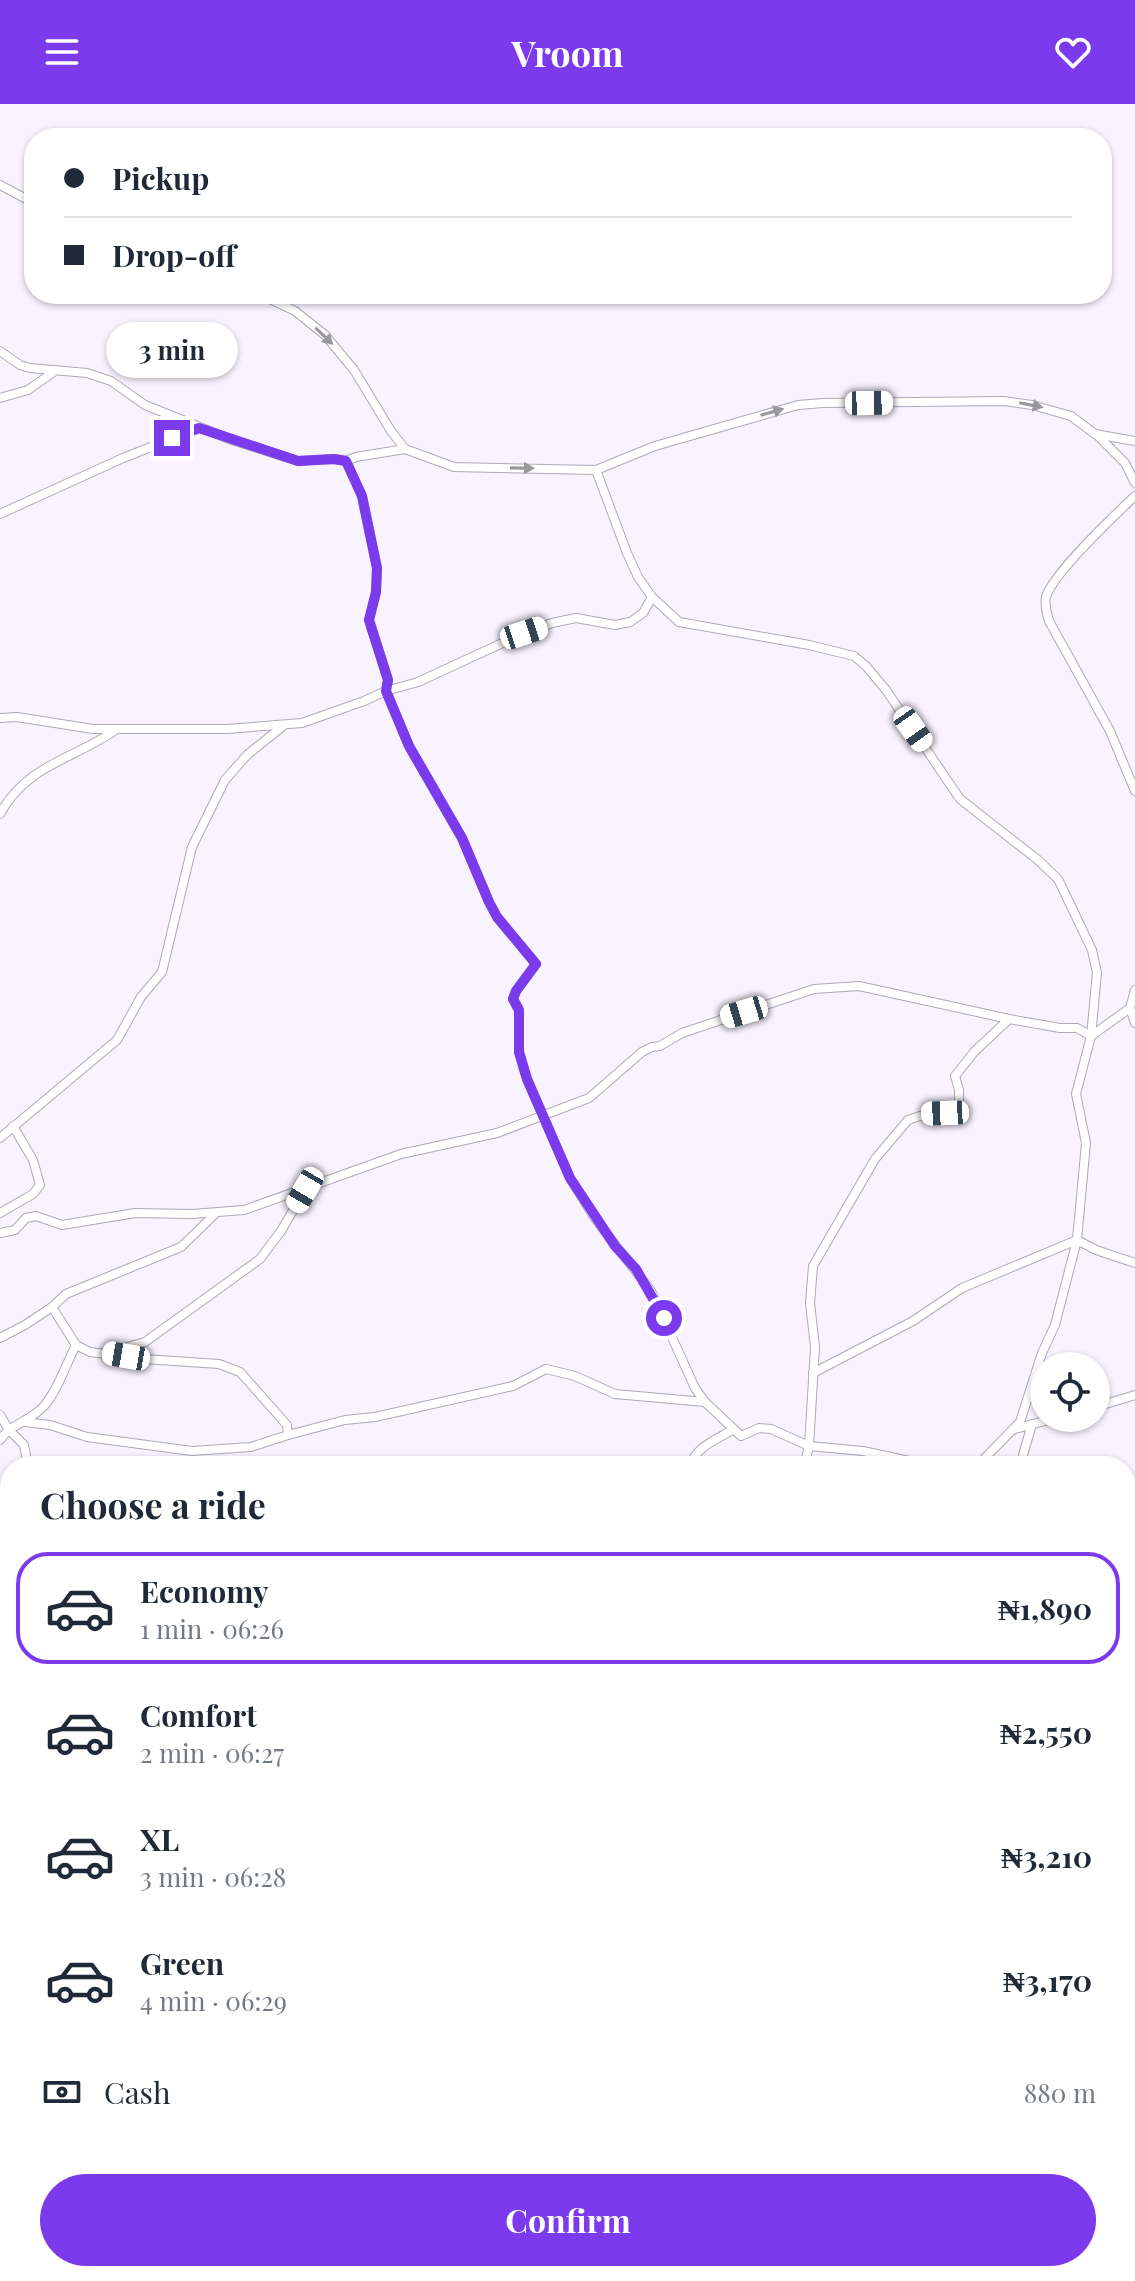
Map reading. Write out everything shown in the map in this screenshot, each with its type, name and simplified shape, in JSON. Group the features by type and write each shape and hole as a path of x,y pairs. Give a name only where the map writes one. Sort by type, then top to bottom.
{"street":[{"path":"0,185 24,198"},
{"path":"280,304 295,311 325,335 354,370 405,449"},
{"path":"0,351 20,365 87,373 111,381 145,405 199,428 298,461 346,461 405,449 454,467 596,470 655,446 798,405 1004,401 1071,416 1125,463 1135,483"},
{"path":"0,398 28,390 59,369"},
{"path":"0,514 123,458 199,428"},
{"path":"1095,434 1135,441"},
{"path":"346,461 362,496 377,568 376,592 369,620 388,680 386,691 409,746 462,838 497,917 536,964 513,999 519,1010 519,1052 542,1115 579,1194 651,1291 695,1388 705,1402 741,1436 759,1428 771,1429 809,1446 886,1456"},
{"path":"596,470 627,553 652,597 679,622 854,656 886,690 960,799 1058,879 1092,950 1097,973 1091,1036 1076,1094 1086,1143 1077,1240 1055,1325 1042,1353 1020,1422 987,1456"},
{"path":"1135,496 1086,545 1047,592 1045,605 1049,621 1110,731 1135,791"},
{"path":"0,718 17,717 93,729 184,730 283,726 418,682 552,623 576,618 615,625 630,622 643,613 652,597"},
{"path":"0,1138 117,1040 141,997 162,972 192,847 225,780 247,755 283,726"},
{"path":"0,814 8,798 35,772 118,728"},
{"path":"0,1233 15,1230 26,1218 36,1216 62,1225 135,1213 244,1210 401,1154 497,1133 589,1098 642,1052 682,1033 814,989 859,986 1009,1019 1077,1028 1091,1036"},
{"path":"1135,990 1130,1008 1135,1023"},
{"path":"1091,1036 1130,1008"},
{"path":"806,1456 815,1347 810,1303 813,1266 875,1159 908,1120 929,1113 959,1109 955,1076 974,1052 1009,1019"},
{"path":"0,1213 33,1194 40,1185 33,1160 13,1126"},
{"path":"108,1353 145,1342 260,1259 305,1190"},
{"path":"0,1338 52,1307 66,1294 181,1247 216,1213"},
{"path":"813,1373 913,1321 962,1288 1077,1240"},
{"path":"1077,1240 1135,1263"},
{"path":"52,1307 76,1345 90,1352 219,1364 240,1372 287,1425 288,1435"},
{"path":"0,1440 45,1405 76,1345"},
{"path":"25,1422 50,1425 87,1437 192,1451 251,1447 345,1420 375,1417 498,1390 546,1369 575,1376 615,1394 705,1402"},
{"path":"1110,1403 1135,1395"},
{"path":"0,1415 24,1445 26,1456"},
{"path":"1015,1429 1030,1425"},
{"path":"694,1456 703,1447 734,1429"},
{"path":"1023,1456 1030,1431"}],"route":[{"path":"172,438 199,428 298,461 346,461 362,496 377,568 376,592 369,620 388,680 386,691 409,746 462,838 497,917 536,964 513,999 519,1010 519,1052 527,1079 579,1194 615,1246 636,1269 664,1318"}]}
